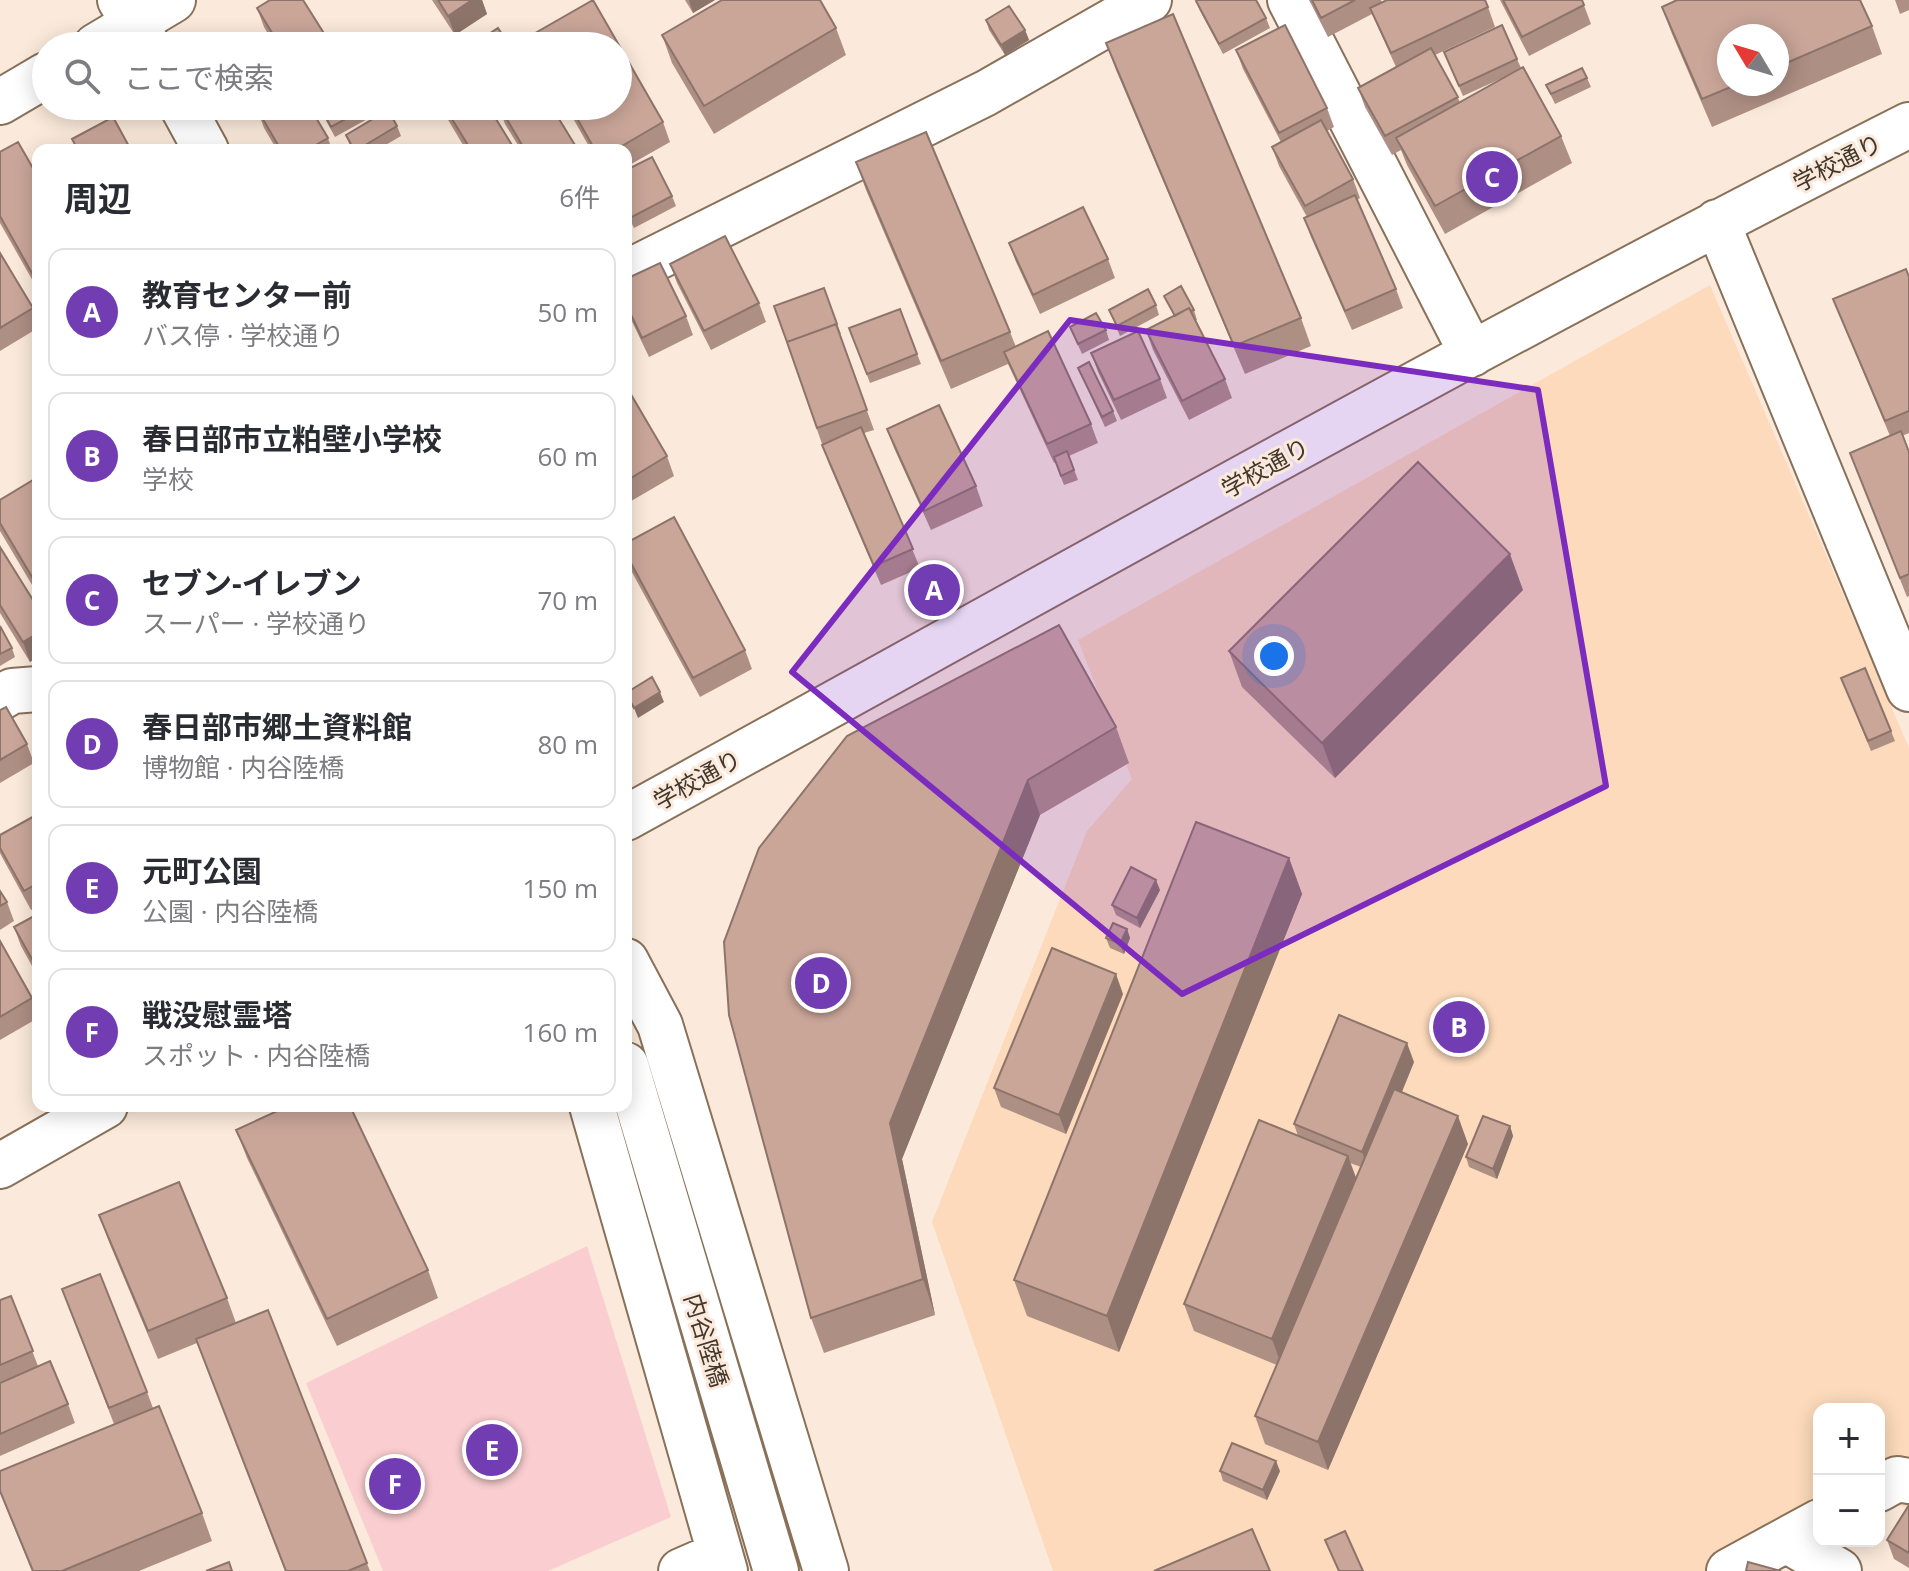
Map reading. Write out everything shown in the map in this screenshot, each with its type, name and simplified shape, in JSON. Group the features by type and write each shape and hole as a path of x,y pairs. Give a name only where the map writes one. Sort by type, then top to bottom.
{"street":[{"path":"134,23 173,0"},
{"path":"632,270 986,93 1149,0"},
{"path":"1290,0 1472,354"},
{"path":"0,102 32,83"},
{"path":"190,120 203,144"},
{"name":"学校通り","path":"632,815 1472,354 1717,222 1909,125"},
{"path":"1717,222 1909,689"},
{"path":"632,972 660,1025 826,1571"},
{"name":"内谷陸橋","path":"632,1086 776,1571"},
{"path":"0,1166 94,1112"},
{"path":"594,1112 709,1565"},
{"path":"1885,1486 1897,1479 1909,1481"},
{"path":"1729,1571 1802,1531 1839,1571"}],"highlighted area":[{"path":"1070,320 1538,390 1606,786 1182,994 792,672"}],"shaded area":[{"path":"1710,285 1909,748 1909,1508 1885,1506 1885,1403 1813,1403 1813,1544 1766,1571 1053,1571 932,1222 1087,831 1132,779 1078,640"},
{"path":"587,1246 671,1517 548,1571 383,1571 306,1383"}],"building":[{"path":"270,0 303,0 323,32 272,32 257,8"},
{"path":"438,0 472,0 448,16"},
{"path":"593,0 611,32 537,32"},
{"path":"722,0 820,0 836,28 704,106 662,35"},
{"path":"1198,0 1256,0 1266,18 1219,44"},
{"path":"1312,0 1355,0 1321,18"},
{"path":"1387,0 1485,0 1488,7 1391,53 1370,8"},
{"path":"1503,0 1582,0 1584,5 1522,37"},
{"path":"1677,0 1860,0 1872,26 1789,62 1789,24 1717,24 1717,93 1702,99 1662,7"},
{"path":"1009,6 1025,30 1001,45 986,20"},
{"path":"1173,14 1301,318 1234,346 1106,43"},
{"path":"1285,25 1327,108 1279,133 1236,50"},
{"path":"1502,25 1517,59 1459,86 1444,52"},
{"path":"1431,48 1458,97 1385,136 1358,88"},
{"path":"1523,67 1561,136 1435,206 1396,138"},
{"path":"632,68 663,122 625,144 592,144 578,120 632,120"},
{"path":"1582,68 1587,78 1551,94 1546,85"},
{"path":"107,120 115,120 128,144 75,144 72,139"},
{"path":"263,120 317,120 328,138 318,144 277,144"},
{"path":"327,120 344,120 331,127"},
{"path":"371,120 394,120 397,126 367,144 351,144 346,135"},
{"path":"453,120 497,120 511,144 467,144"},
{"path":"507,120 560,120 574,144 521,144"},
{"path":"1321,120 1353,179 1305,206 1272,147"},
{"path":"926,132 1010,332 941,361 856,162"},
{"path":"18,142 32,166 32,273 0,216 0,152"},
{"path":"652,157 672,196 632,217 632,167"},
{"path":"1355,195 1396,289 1345,311 1304,218"},
{"path":"1083,207 1108,259 1033,295 1009,243"},
{"path":"725,236 759,303 704,331 670,264"},
{"path":"0,253 32,309 0,328"},
{"path":"660,263 686,316 642,338 632,317 632,276"},
{"path":"1906,269 1909,277 1909,411 1885,421 1833,299"},
{"path":"1181,286 1194,310 1189,308 1175,316 1164,296"},
{"path":"824,288 837,324 787,342 774,306"},
{"path":"1148,289 1156,305 1117,326 1109,310"},
{"path":"1189,308 1225,379 1182,401 1146,330"},
{"path":"900,309 917,354 867,374 849,328"},
{"path":"1096,313 1106,330 1078,344 1070,327"},
{"path":"836,324 867,410 817,428 787,342"},
{"path":"1048,331 1091,424 1047,444 1004,352"},
{"path":"1138,331 1160,379 1114,400 1091,353"},
{"path":"1089,362 1113,411 1102,417 1078,368"},
{"path":"632,396 667,456 632,477"},
{"path":"939,405 976,486 924,511 887,429"},
{"path":"861,427 913,549 874,566 822,445"},
{"path":"1901,431 1909,452 1909,574 1900,578 1850,453"},
{"path":"1067,451 1074,470 1061,476 1054,457"},
{"path":"1418,462 1510,554 1322,743 1229,651"},
{"path":"32,481 32,577 0,523 0,500"},
{"path":"674,517 745,650 693,678 632,565 632,540"},
{"path":"0,547 32,598 32,637 23,642 0,605"},
{"path":"1059,625 1116,727 1028,780 890,1123 923,1279 811,1318 729,1015 724,942 759,848 847,736"},
{"path":"0,626 12,648 0,654"},
{"path":"1865,668 1891,731 1868,741 1841,678"},
{"path":"652,677 660,692 634,708 632,689"},
{"path":"6,707 27,744 0,760 0,710"},
{"path":"32,817 32,886 24,891 0,848 0,835"},
{"path":"1196,822 1289,858 1107,1316 1014,1280"},
{"path":"1131,867 1156,880 1137,918 1112,905"},
{"path":"0,891 7,902 0,906"},
{"path":"32,917 32,959 14,927"},
{"path":"1113,923 1127,929 1120,944 1106,938"},
{"path":"0,941 32,998 0,1017"},
{"path":"1052,948 1116,974 1059,1115 994,1088"},
{"path":"1339,1015 1407,1043 1362,1152 1294,1124"},
{"path":"1394,1089 1458,1116 1318,1442 1255,1416"},
{"path":"275,1112 353,1112 428,1270 327,1319 236,1130"},
{"path":"1483,1116 1510,1126 1493,1169 1466,1157"},
{"path":"1259,1120 1348,1156 1272,1339 1184,1304"},
{"path":"179,1182 227,1298 148,1331 99,1215"},
{"path":"100,1274 147,1392 109,1408 62,1289"},
{"path":"11,1296 33,1351 0,1365 0,1300"},
{"path":"268,1310 367,1563 348,1571 286,1571 196,1339"},
{"path":"50,1361 68,1404 0,1434 0,1383"},
{"path":"159,1406 202,1513 62,1571 33,1571 0,1491 0,1471"},
{"path":"1232,1443 1276,1461 1263,1490 1220,1471"},
{"path":"1909,1505 1909,1553 1887,1540"},
{"path":"1252,1529 1270,1571 1154,1571"},
{"path":"1345,1531 1363,1571 1339,1571 1325,1540"},
{"path":"229,1562 232,1571 206,1571"},
{"path":"1748,1562 1781,1571 1746,1571"}],"place":[{"name":"セブン-イレブン","path":"1492,177"},
{"name":"教育センター前","path":"934,590"},
{"name":"春日部市郷土資料館","path":"821,983"},
{"name":"春日部市立粕壁小学校","path":"1459,1027"},
{"name":"元町公園","path":"492,1450"},
{"name":"戦没慰霊塔","path":"395,1484"}]}
